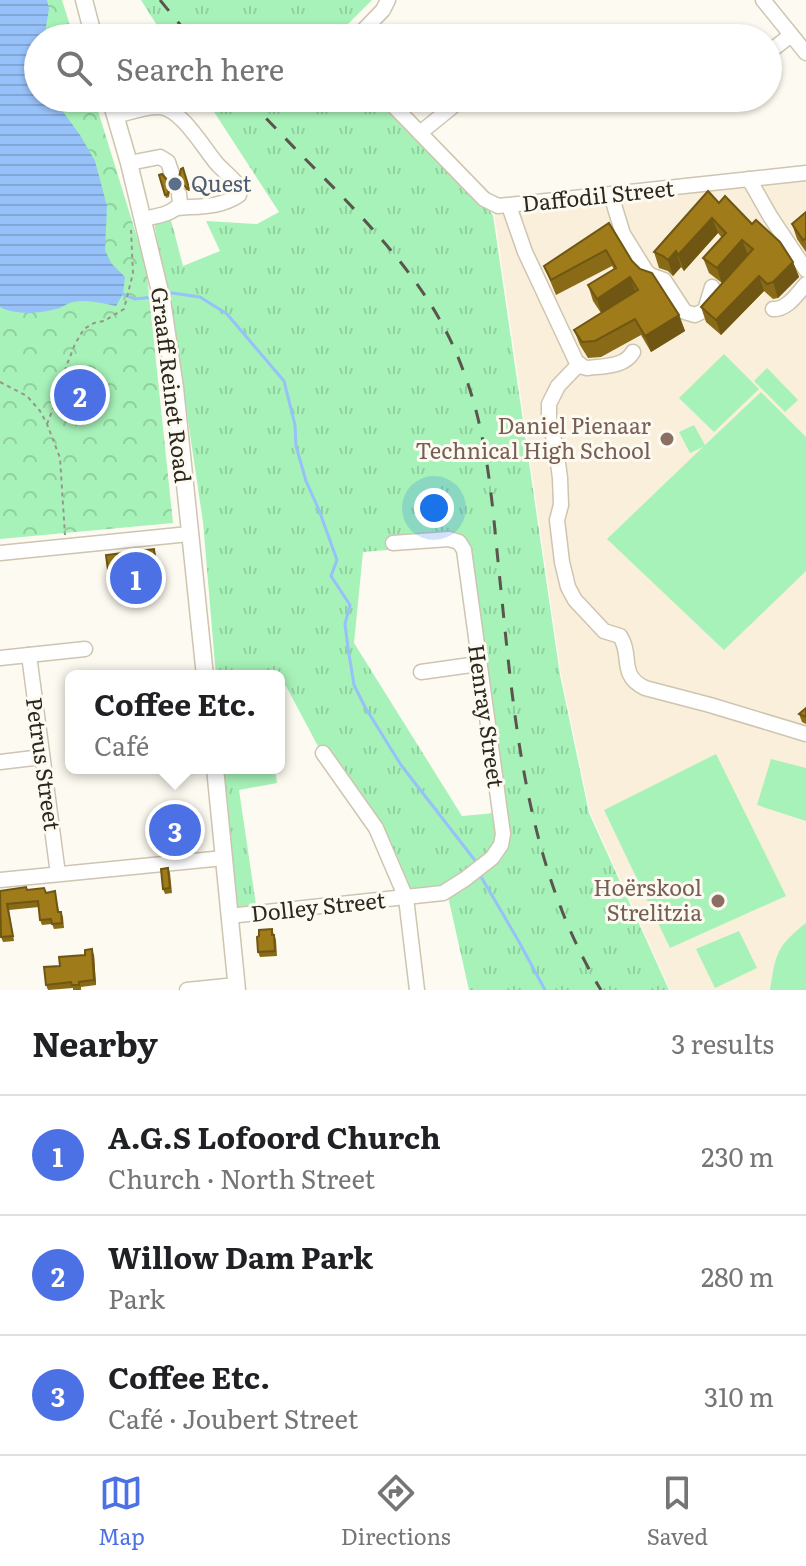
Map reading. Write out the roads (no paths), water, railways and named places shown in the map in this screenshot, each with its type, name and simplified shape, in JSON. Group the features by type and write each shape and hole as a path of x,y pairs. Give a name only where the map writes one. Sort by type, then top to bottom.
{"main road":[{"path":"84,0 90,24"},
{"name":"Graaff Reinet Road","path":"114,112 129,163 137,224 161,297 175,388 204,670"},
{"path":"216,774 237,988"}],"street":[{"path":"370,24 388,0"},
{"path":"763,0 806,53"},
{"path":"782,42 791,35"},
{"path":"115,116 131,112"},
{"path":"137,224 168,213 178,201 215,206 239,195 240,188 172,112"},
{"name":"Daffodil Street","path":"400,112 484,199 498,206 806,173"},
{"path":"420,133 446,112"},
{"path":"129,163 160,157 168,162 172,174"},
{"path":"749,179 806,270"},
{"path":"611,195 623,234 646,271 664,280 685,312 695,315 705,310 712,287"},
{"path":"509,206 525,252 579,364 587,368 620,363 628,360 633,352"},
{"path":"773,309 779,310 789,304 806,284"},
{"path":"579,364 558,386 549,404 560,478 561,505 557,520 568,587 575,600 604,631 620,636 625,647 628,672 637,684 806,734"},
{"path":"0,553 189,534"},
{"name":"Henray Street","path":"393,543 449,539 459,542 464,550 503,834 498,852 484,866 449,890 406,898"},
{"path":"0,658 85,649"},
{"name":"Petrus Street","path":"29,655 58,874"},
{"path":"421,672 478,664"},
{"path":"323,753 376,828 406,898 417,990"},
{"path":"0,762 42,757"},
{"path":"0,880 224,858"},
{"name":"Dolley Street","path":"229,916 406,898"},
{"path":"187,990 237,988"}],"water":[{"path":"0,0 47,0 46,24 24,24 24,112 63,112 95,161 107,206 105,250 111,263 125,277 123,294 116,306 78,301 50,311 27,313 0,307"}],"waterway":[{"path":"123,294 135,299 154,297"},
{"path":"165,294 200,297 227,314 284,381 306,481 337,560 331,576 350,605 345,624 354,685 401,765 477,863"},
{"path":"480,875 545,990"}],"railway":[{"path":"160,0 180,24"},
{"path":"260,112 354,209 409,273 439,319 463,370 478,419 488,469 510,679 527,787 555,891 575,941 601,990"}],"place":[{"name":"Quest","path":"175,184"},
{"name":"Willow Dam Park","path":"80,395"},
{"name":"Daniel Pienaar Technical High School","path":"667,439"},
{"name":"A.G.S Lofoord Church","path":"136,578"},
{"name":"Coffee Etc.","path":"175,830"},
{"name":"Hoërskool Strelitzia","path":"718,901"}]}
